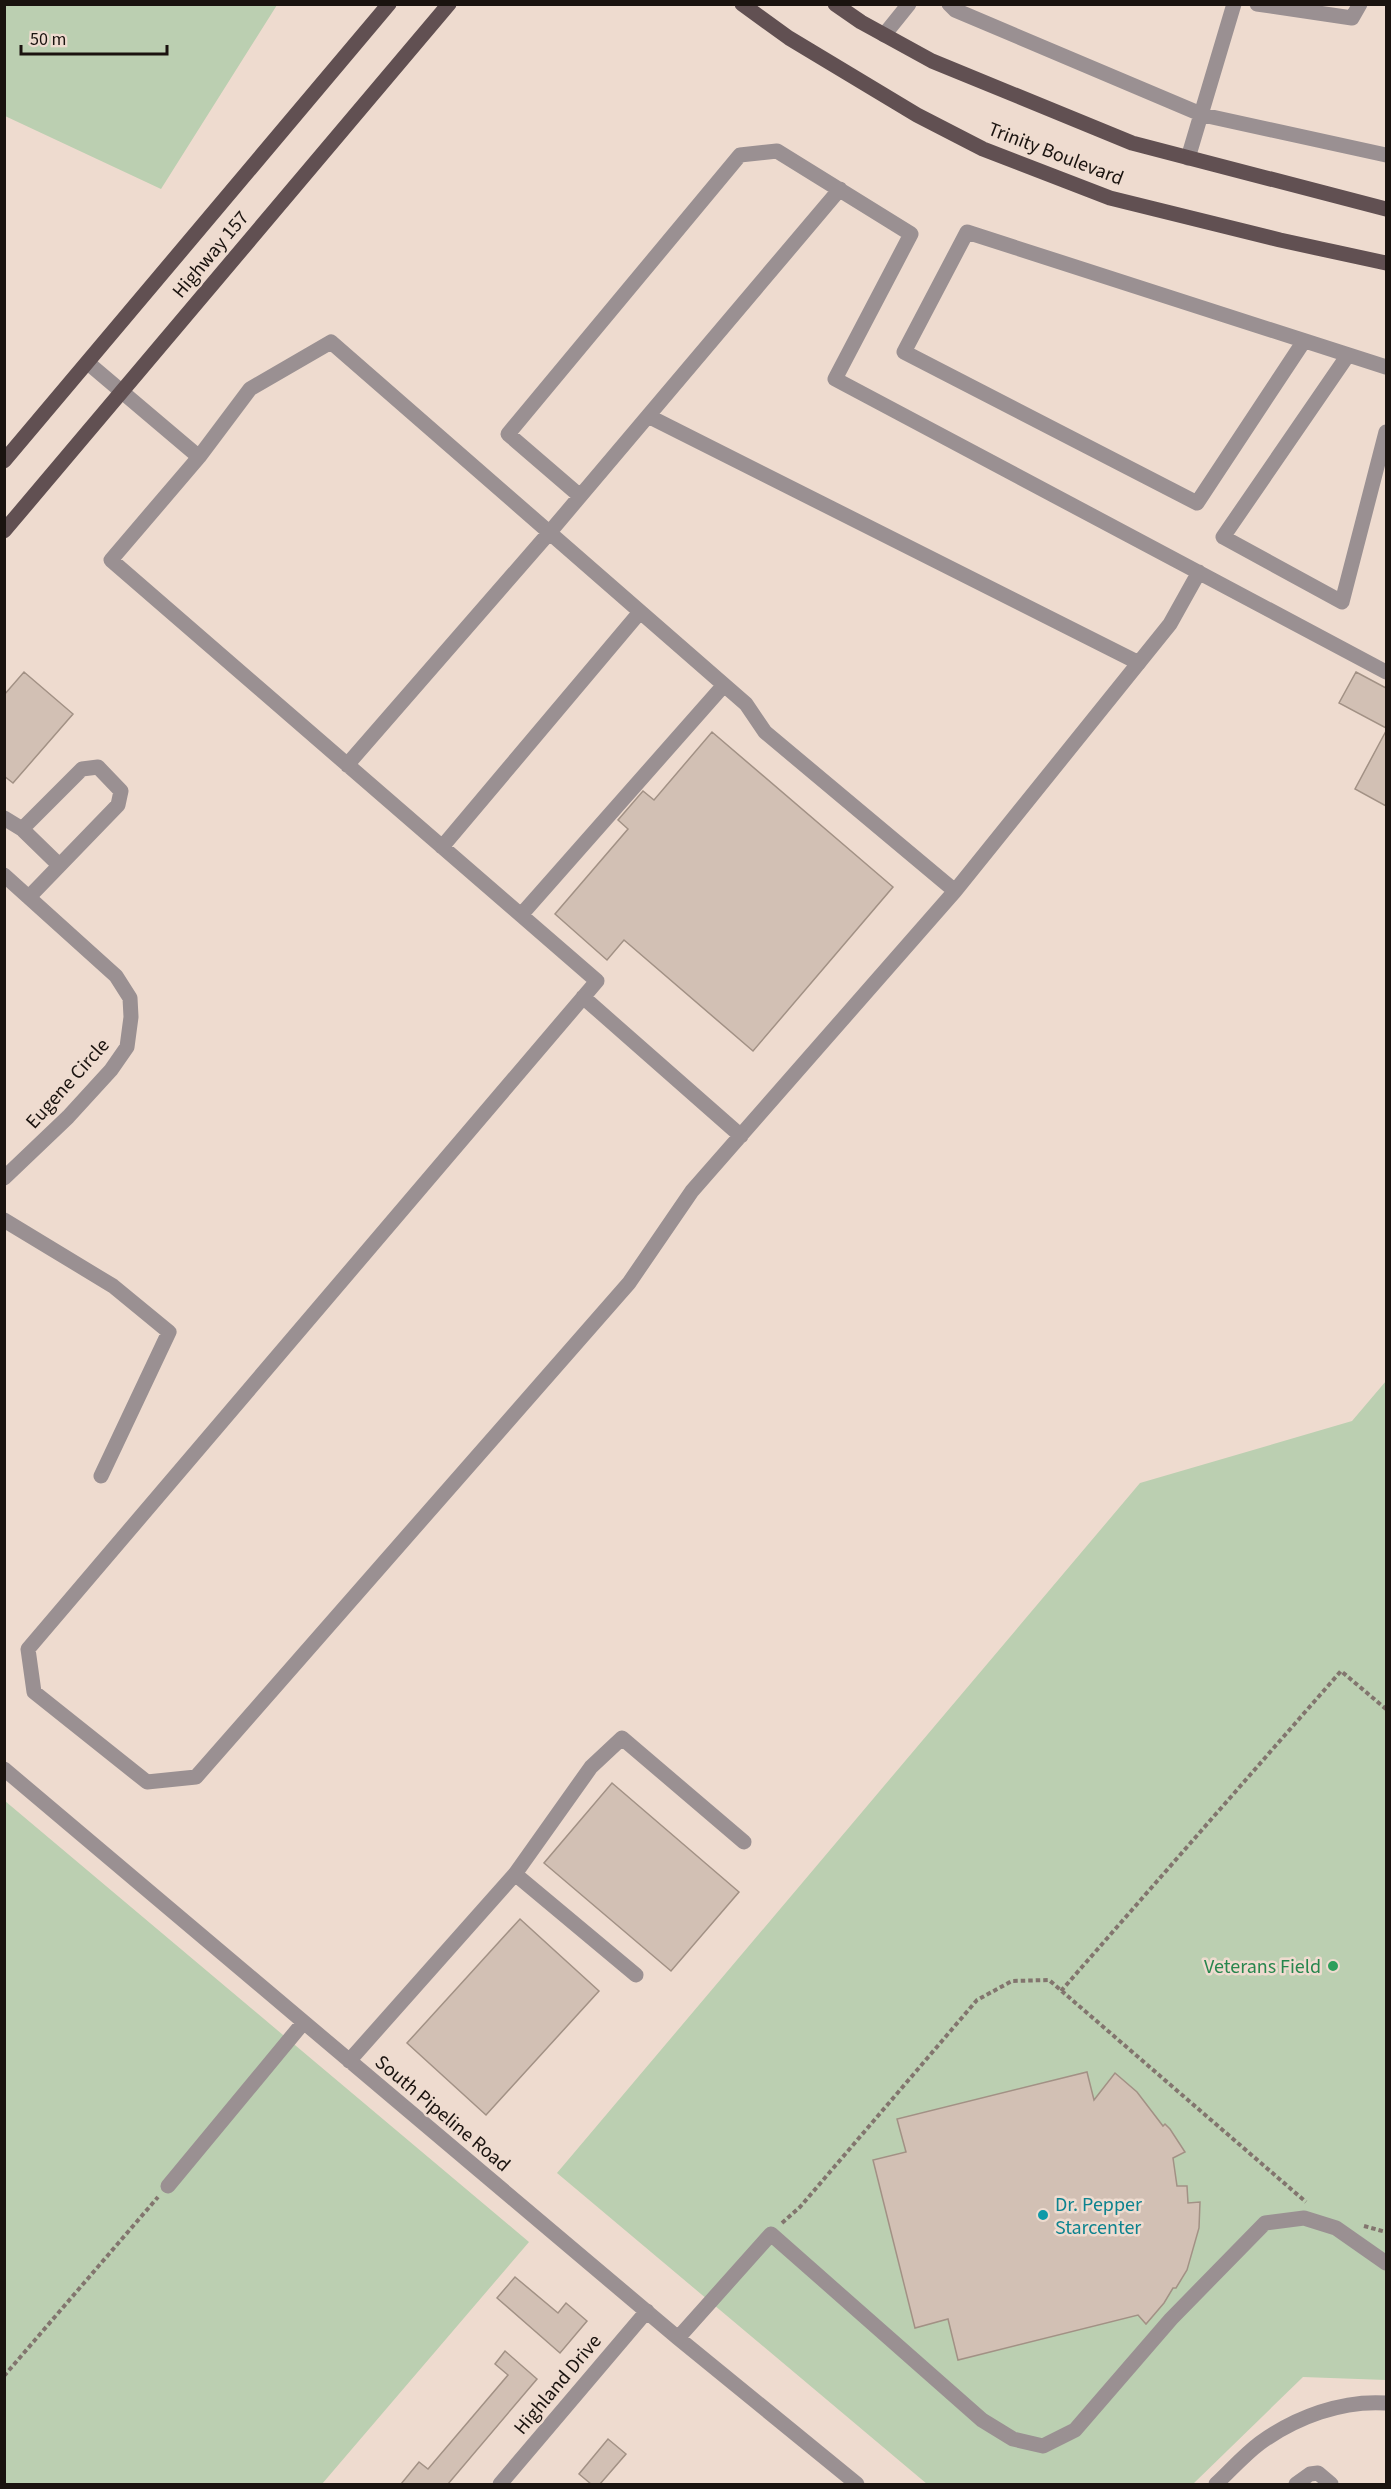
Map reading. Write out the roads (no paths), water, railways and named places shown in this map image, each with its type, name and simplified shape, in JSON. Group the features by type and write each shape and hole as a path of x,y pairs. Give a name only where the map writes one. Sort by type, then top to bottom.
{"main road":[{"name":"Highway 157","path":"4,461 389,4"},
{"name":"Highway 157","path":"4,531 449,4"},
{"name":"Trinity Boulevard","path":"742,4 789,38 917,115 983,149 1110,198 1280,240 1386,263"},
{"name":"Trinity Boulevard","path":"835,4 884,35 932,61 1132,143 1386,209"}],"street":[{"path":"884,35 909,4"},
{"path":"949,4 955,10 1203,116 1386,155"},
{"path":"1188,158 1203,116 1234,4"},
{"path":"1257,4 1352,18 1360,4"},
{"path":"580,496 508,434 740,155 777,151 910,234 835,379 1386,672"},
{"path":"347,765 549,533 840,189"},
{"path":"1304,341 1197,503 904,352 967,232 1386,367"},
{"path":"955,891 765,732 746,704 331,342 250,389 199,457 111,560 597,981 28,1649 34,1692 147,1782 196,1777 629,1282 692,1191 955,891 1170,624 1199,572"},
{"path":"1348,355 1223,537 1342,602 1386,432"},
{"path":"88,363 199,457"},
{"path":"648,416 1138,663"},
{"path":"442,847 640,612"},
{"path":"521,915 723,685"},
{"path":"22,829 82,769 98,767 121,791 118,805 29,897"},
{"path":"4,818 22,829 59,865"},
{"name":"Eugene Circle","path":"4,875 116,976 130,998 131,1017 127,1047 111,1070 69,1117 4,1178"},
{"path":"583,997 741,1136"},
{"path":"4,1220 113,1286 169,1332 101,1476"},
{"path":"349,2061 402,1998 515,1874 591,1767 622,1738 744,1842"},
{"name":"South Pipeline Road","path":"4,1769 678,2338 857,2484"},
{"path":"515,1874 636,1974"},
{"path":"168,2186 303,2023"},
{"path":"678,2338 771,2234 982,2420 1013,2439 1043,2446 1075,2430 1171,2319 1264,2223 1304,2218 1336,2228 1386,2263"},
{"name":"Highland Drive","path":"500,2484 647,2311"},
{"path":"1224,2482 1258,2444 1287,2425 1317,2413 1353,2405 1386,2403"},
{"path":"1296,2484 1310,2474 1318,2472 1331,2484"}],"place":[{"name":"Veterans Field","path":"1333,1966"},
{"name":"Dr. Pepper Starcenter","path":"1043,2215"}]}
